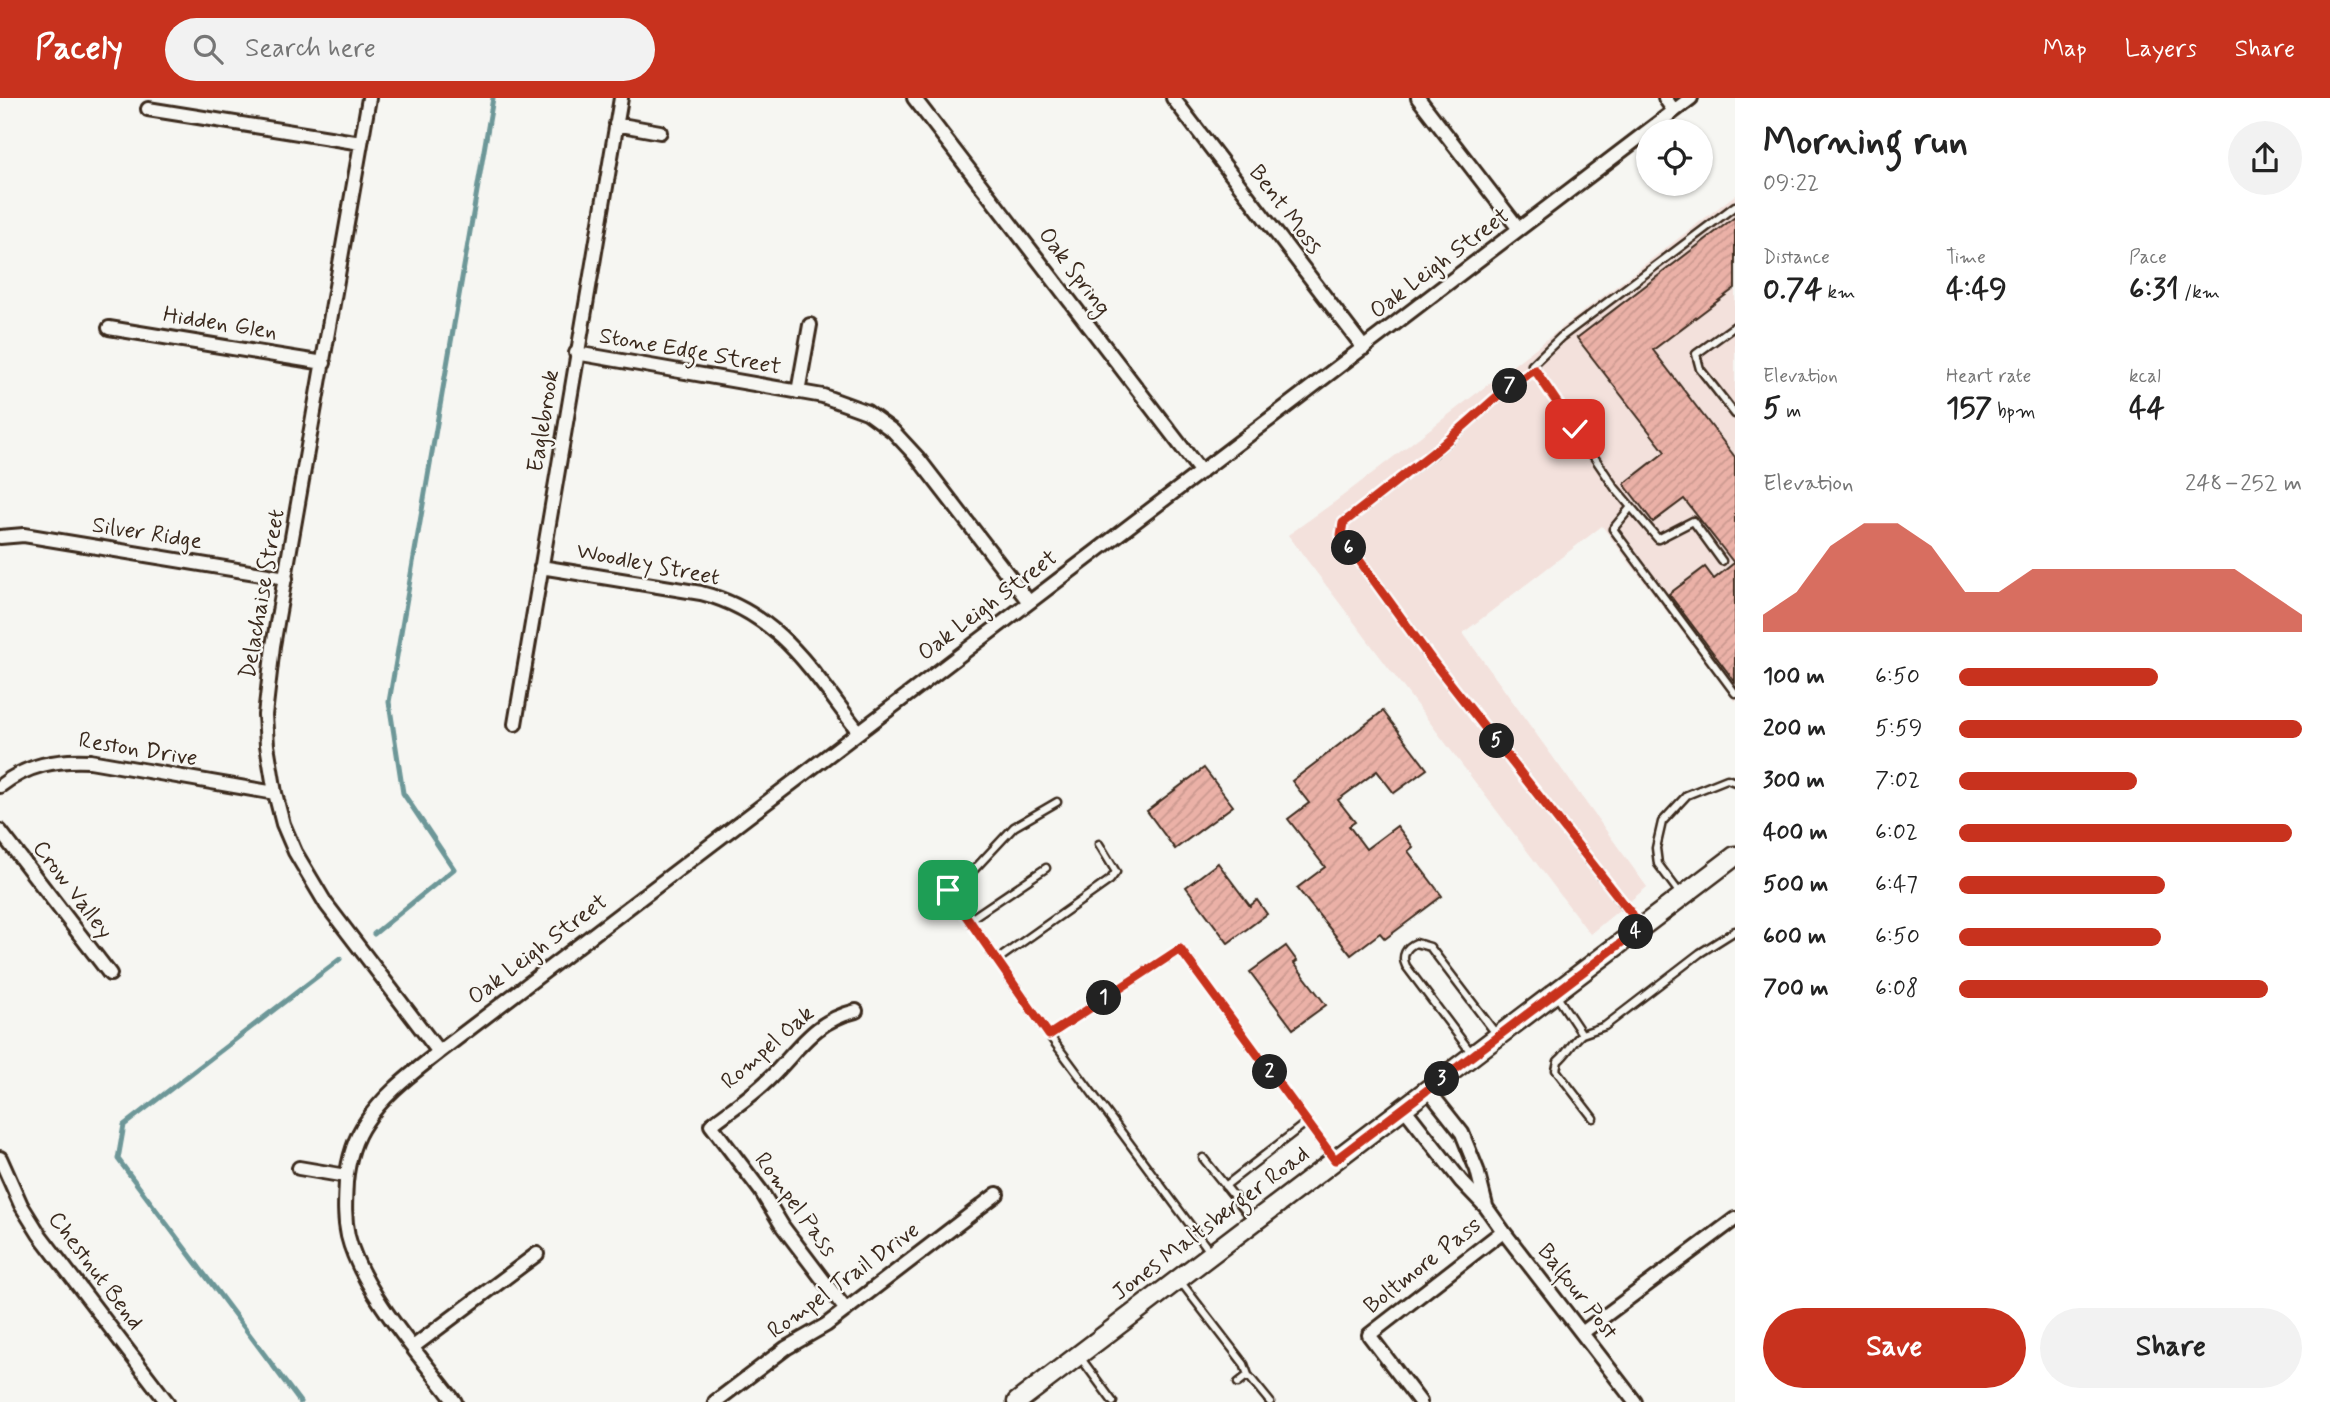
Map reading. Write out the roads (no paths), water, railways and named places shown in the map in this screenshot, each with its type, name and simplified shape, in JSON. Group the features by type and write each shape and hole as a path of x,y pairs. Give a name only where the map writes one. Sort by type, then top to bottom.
{"main road":[{"name":"Jones Maltsberger Road","path":"1017,1402 1735,856"}],"street":[{"name":"Delachaise Street","path":"369,98 273,646 265,715 275,793 287,834 309,878 439,1052"},
{"name":"Eaglebrook","path":"515,724 621,98"},
{"name":"Oak Spring","path":"914,98 1201,472"},
{"name":"Bent Moss","path":"1173,98 1364,348"},
{"path":"1418,98 1519,229"},
{"path":"1665,98 1674,111"},
{"name":"Oak Leigh Street","path":"455,1402 373,1291 358,1265 348,1238 345,1218 346,1176 353,1149 365,1122 384,1099 439,1052 1691,98"},
{"path":"148,109 361,143"},
{"path":"616,124 660,132"},
{"name":"Stone Edge Street","path":"797,392 810,325"},
{"name":"Hidden Glen","path":"109,328 324,363"},
{"name":"Stone Edge Street","path":"576,354 838,400 867,412 893,430 917,457 1028,602"},
{"name":"Silver Ridge","path":"0,537 24,536 286,579"},
{"name":"Woodley Street","path":"541,566 701,593 748,610 775,629 797,652 859,732"},
{"name":"Reston Drive","path":"0,786 12,776 44,763 67,760 90,761 275,793"},
{"name":"Crow Valley","path":"0,831 110,974"},
{"name":"Rompel Oak","path":"711,1125 771,1078 817,1028 856,1011"},
{"name":"Balfour Post","path":"1428,1090 1461,1133 1477,1170 1486,1207"},
{"name":"Balfour Post","path":"1404,1108 1461,1181 1486,1207 1635,1402"},
{"name":"Rompel Pass","path":"711,1125 846,1310"},
{"name":"Chestnut Bend","path":"1,1161 21,1205 39,1234 167,1402"},
{"path":"299,1168 346,1176"},
{"name":"Rompel Trail Drive","path":"715,1402 786,1348 826,1325 998,1194"},
{"path":"1582,1333 1735,1219"},
{"name":"Boltmore Pass","path":"1420,1402 1369,1335 1503,1231"},
{"path":"414,1347 537,1254"}],"lane":[{"path":"1722,561 1693,521 1658,539 1615,488 1532,365 1561,337 1735,206"},
{"path":"1735,326 1696,354 1700,369 1735,414"},
{"path":"1535,370 1509,386 1440,447 1343,523 1341,535 1431,659 1642,927"},
{"path":"1631,507 1613,530 1735,693"},
{"path":"1682,897 1658,864 1656,848 1662,822 1687,795 1731,780"},
{"path":"1057,802 1014,827 970,874 948,890 1049,1035 1212,1254"},
{"path":"997,960 1110,880 1116,872 1098,844"},
{"path":"969,920 1046,868"},
{"path":"1593,1118 1556,1070 1558,1061 1582,1034 1605,1026 1700,953 1735,931"},
{"path":"1473,1055 1406,966 1404,957 1408,948 1416,943 1430,947 1498,1036"},
{"path":"1049,1035 1180,949 1335,1160"},
{"path":"1555,993 1582,1034"},
{"path":"1225,1186 1307,1122"},
{"path":"1203,1158 1254,1222"},
{"path":"1179,1279 1270,1402"},
{"path":"1079,1355 1113,1402"},
{"path":"1238,1383 1248,1375"}],"waterway":[{"path":"374,934 454,869 403,793 389,702 493,98"},
{"path":"300,1402 118,1159 124,1125 340,959"}]}
